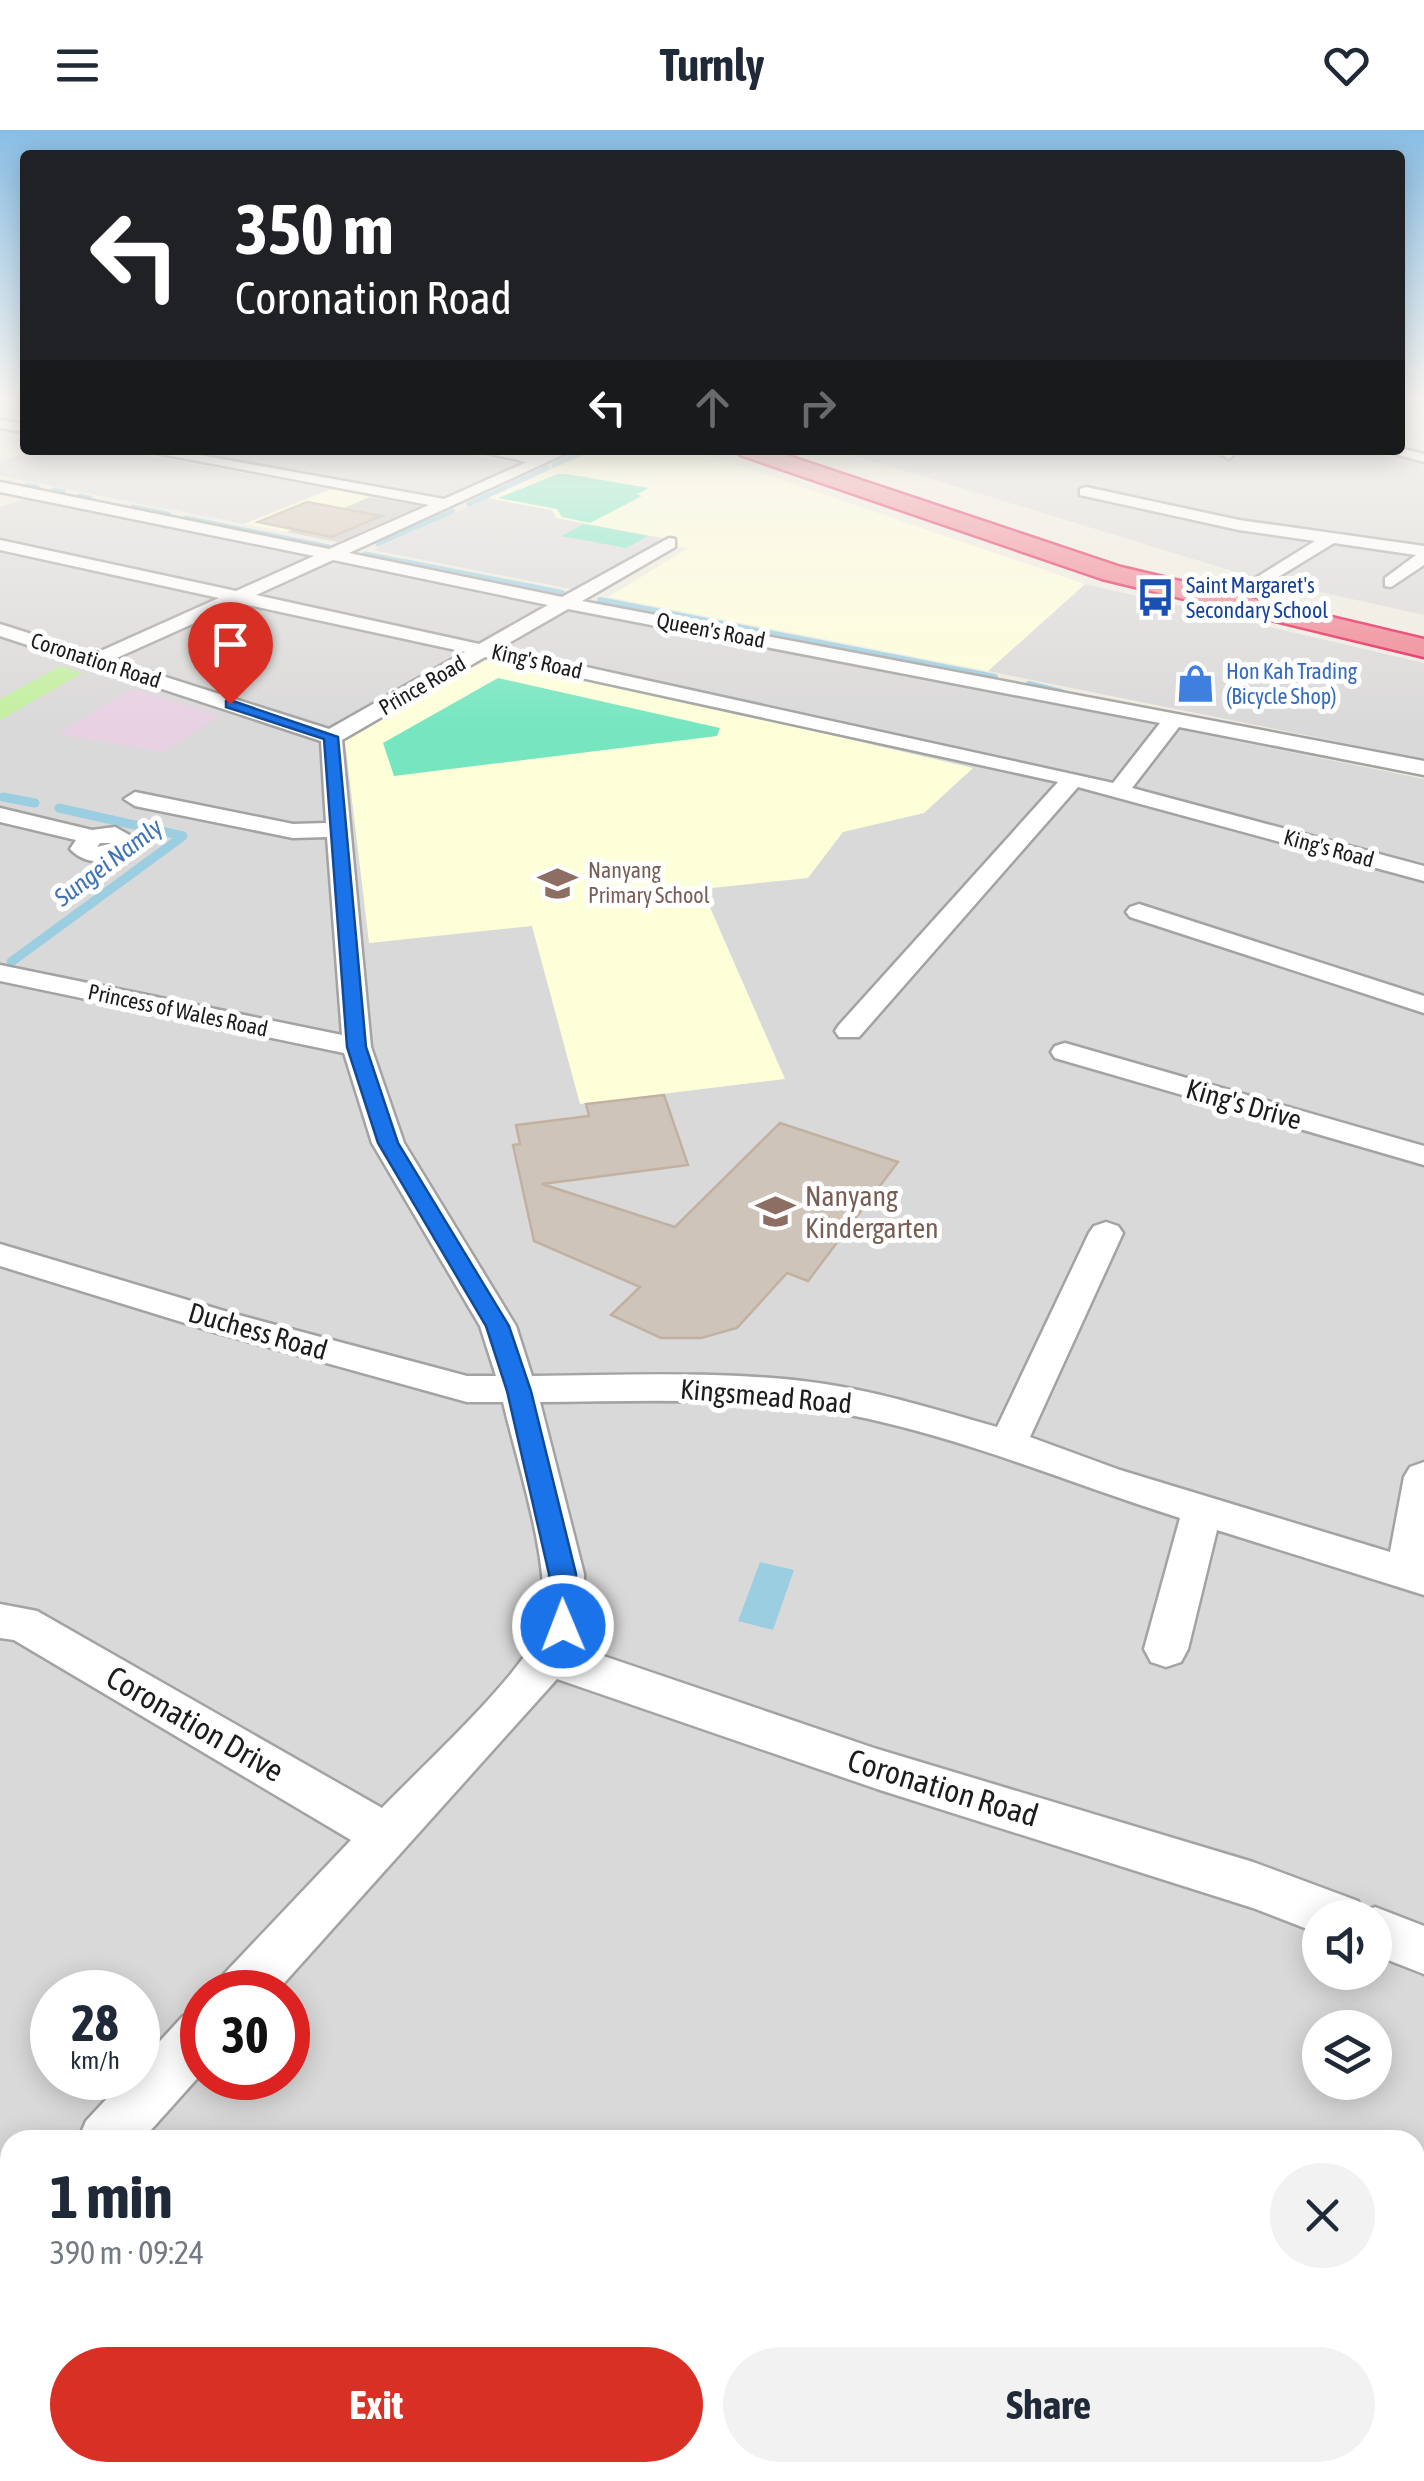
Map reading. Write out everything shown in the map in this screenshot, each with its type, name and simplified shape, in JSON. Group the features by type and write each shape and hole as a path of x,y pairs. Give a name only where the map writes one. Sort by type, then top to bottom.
{"highway":[{"path":"934,508 1112,573 1424,648"},
{"path":"958,508 1084,551 1244,594 1424,631"}],"street":[{"name":"Queen's Road","path":"101,508 566,603 1424,768"},
{"path":"96,660 440,508"},
{"path":"1159,508 1220,521 1421,548"},
{"path":"1244,594 1331,538"},
{"name":"Prince Road","path":"331,737 669,544"},
{"name":"King's Road","path":"0,545 1118,790 1424,874"},
{"path":"1390,582 1421,548"},
{"name":"Coronation Road","path":"0,630 331,737"},
{"path":"1118,790 1175,718"},
{"path":"262,1970 536,1675 563,1626 562,1574 519,1391 498,1326 388,1143 357,1047 331,737"},
{"path":"848,1032 1073,780"},
{"path":"134,799 293,831 341,830"},
{"path":"0,815 92,837"},
{"path":"1139,912 1424,1005"},
{"name":"Princess of Wales Road","path":"0,973 357,1047"},
{"name":"King's Drive","path":"1065,1052 1424,1156"},
{"path":"1008,1444 1106,1233"},
{"name":"Duchess Road","path":"0,1254 224,1323 468,1389 519,1391"},
{"name":"Kingsmead Road","path":"519,1391 694,1388 821,1397 882,1408 1008,1444 1202,1511 1415,1576 1424,1477"},
{"path":"1166,1649 1202,1511"},
{"name":"Coronation Drive","path":"0,1621 22,1624 387,1836"},
{"name":"Coronation Road","path":"546,1658 585,1666 878,1770 1254,1884 1302,1903"},
{"path":"1392,1938 1424,1950"},
{"path":"114,2130 180,2059"}],"shaded area":[{"path":"0,508 67,508 569,612 576,608 1424,779 1424,2130 0,2130 0,553 17,557 38,548 0,539"},
{"path":"161,508 284,508 244,524"},
{"path":"284,508 345,508 287,532 244,524"},
{"path":"345,508 416,508 338,542 287,532"},
{"path":"466,508 540,508 552,510 557,518 666,539 576,590 373,550"},
{"path":"540,508 862,508 1085,584 988,671 608,597 689,548 659,543 664,538 556,518 552,510"},
{"path":"1026,508 1424,508 1424,615 1252,577"},
{"path":"1085,584 1424,663 1424,759 988,671"},
{"name":"Nanyang Primary School","path":"486,655 973,768 924,813 843,832 808,878 702,889 785,1079 580,1104 532,926 369,943 344,733"},
{"path":"133,688 220,716 164,752 58,734"}],"green space":[{"path":"550,508 619,508 590,523 562,517 557,509"},
{"path":"584,524 648,536 626,548 561,536"},
{"path":"60,666 82,673 0,720 0,699"},
{"path":"498,678 720,728 717,736 394,776 383,743"}],"water":[{"path":"760,1562 794,1570 773,1630 738,1621"}],"building":[{"path":"293,508 337,508 381,516 332,537 258,522"},
{"name":"Nanyang Kindergarten","path":"664,1095 688,1165 542,1184 675,1227 780,1123 898,1162 808,1281 787,1273 737,1328 701,1338 661,1338 611,1315 640,1287 534,1241 513,1145 520,1144 516,1125 589,1116 586,1104"}],"waterway":[{"path":"137,508 168,514"},
{"path":"378,544 453,511"},
{"path":"186,518 329,547"},
{"path":"365,554 416,564"},
{"path":"404,562 562,593"},
{"path":"600,600 995,677"},
{"path":"1029,684 1061,692"},
{"name":"Sungei Namly","path":"3,797 35,803"},
{"name":"Sungei Namly","path":"11,962 183,836 59,808"}],"place":[{"name":"Saint Margaret's Secondary School","path":"1156,598"},
{"name":"Hon Kah Trading (Bicycle Shop)","path":"1196,684"},
{"name":"Nanyang Primary School","path":"558,883"},
{"name":"Nanyang Kindergarten","path":"775,1212"}],"route":[{"path":"230,704 331,737 357,1047 388,1143 498,1326 519,1391 562,1574 563,1626"}]}
